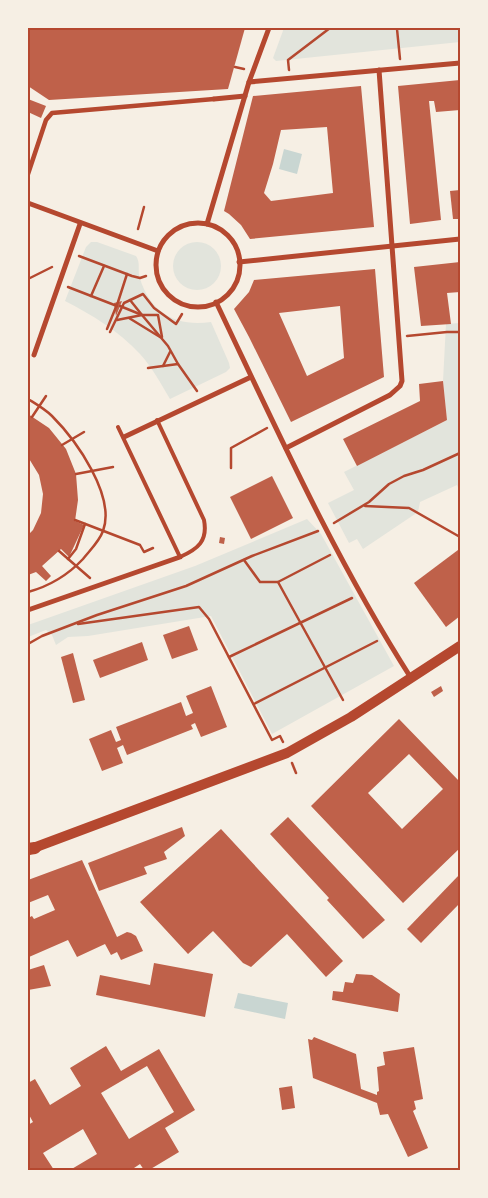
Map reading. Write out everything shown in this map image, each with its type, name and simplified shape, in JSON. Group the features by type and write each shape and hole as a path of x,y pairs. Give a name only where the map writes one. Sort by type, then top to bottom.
{"main road":[{"path":"29,849 288,753 343,722 460,646"}],"street":[{"path":"207,224 249,82 270,28"},
{"path":"249,82 460,63"},
{"path":"286,448 395,392 402,381 379,70"},
{"path":"28,174 46,120 52,114 245,96"},
{"path":"28,203 80,224 158,251"},
{"path":"34,355 80,224"},
{"path":"207,224 217,228 233,242 239,262 236,281 224,297 216,302 206,306 184,304 170,296 160,283 156,262 158,251 167,236 181,226 207,224"},
{"path":"239,262 460,239"},
{"path":"216,302 274,424 360,594 411,678"},
{"path":"124,437 251,376"},
{"path":"28,610 180,558"}],"lane":[{"path":"118,428 124,437 180,558 199,546 206,531 204,520 157,420"}],"path":[{"path":"290,78 288,60 330,28"},
{"path":"400,68 397,29 403,28"},
{"path":"138,229 144,207"},
{"path":"79,256 140,278 146,276"},
{"path":"92,296 104,266"},
{"path":"28,279 52,267"},
{"path":"110,332 117,320 127,274"},
{"path":"67,286 142,315"},
{"path":"107,329 120,306 143,294 164,316 177,325 182,314"},
{"path":"130,300 162,338 197,391"},
{"path":"117,320 142,315 164,316"},
{"path":"158,315 162,338"},
{"path":"128,318 162,338"},
{"path":"400,337 460,332"},
{"path":"163,366 170,351"},
{"path":"148,368 178,364"},
{"path":"32,417 46,396"},
{"path":"28,399 51,415 73,438 93,471 105,506 103,531 94,546 76,566 60,579 28,592"},
{"path":"231,468 231,448 274,424"},
{"path":"62,445 84,432"},
{"path":"28,644 42,636 71,625 186,586 326,527 363,506 389,484 460,453"},
{"path":"76,474 113,467"},
{"path":"363,506 409,508 460,537"},
{"path":"75,520 140,545 144,552 153,548"},
{"path":"68,559 76,549 86,524"},
{"path":"59,551 98,585"},
{"path":"244,560 260,582 278,582 320,560"},
{"path":"278,582 343,700"},
{"path":"229,657 360,594"},
{"path":"71,625 199,607 209,619 272,740 280,736 296,773"},
{"path":"254,704 385,636"}],"shaded area":[{"path":"284,28 460,28 460,42 276,61 273,58"},
{"path":"284,149 302,154 297,174 279,169"},
{"path":"91,242 97,242 136,256 139,276 145,291 158,309 166,315 176,320 187,322 211,322 230,368 226,372 170,399 148,364 132,346 105,324 65,301 86,247"},
{"path":"192,242 202,242 214,249 221,261 221,271 214,283 202,290 192,290 184,286 177,279 173,271 173,261 177,253 184,246"},
{"path":"460,323 460,492 457,485 420,502 418,512 363,549 357,539 349,543 328,503 354,490 344,472 447,420 443,381 446,324"},
{"path":"307,519 321,534 394,666 272,734 211,616 88,636 68,637 56,645 52,635 46,630 28,637 28,625 195,566"},
{"path":"238,993 288,1003 285,1019 234,1008"}],"building":[{"path":"28,28 245,28 228,89 49,100 28,86"},
{"path":"460,80 460,110 436,112 434,101 429,101 441,220 410,224 398,86"},
{"path":"361,86 374,227 250,239 241,225 224,211 253,96","holes":["327,127 333,193 271,201 264,193 281,130"]},
{"path":"28,99 46,106 41,118 28,112"},
{"path":"460,190 460,219 453,219 450,191"},
{"path":"460,262 460,292 447,293 451,324 421,326 414,267"},
{"path":"375,269 384,377 291,422 234,309 249,292 254,280","holes":["340,306 344,358 307,376 279,313"]},
{"path":"122,301 116,316 114,303"},
{"path":"443,381 447,420 357,466 343,439 420,401 419,384"},
{"path":"28,414 49,428 66,449 76,474 78,500 75,521 84,525 69,557 61,549 42,566 51,576 46,581 36,572 28,575 28,535 33,530 41,513 43,494 39,475 28,457"},
{"path":"272,476 293,518 251,539 230,497"},
{"path":"220,537 225,538 224,544 219,543"},
{"path":"458,550 460,553 460,616 446,627 414,583"},
{"path":"189,626 198,650 172,659 163,635"},
{"path":"142,642 148,660 100,678 93,660"},
{"path":"73,653 85,700 73,703 61,657"},
{"path":"211,686 227,727 201,737 195,723 191,725 193,729 127,755 123,745 117,748 123,763 102,771 89,739 111,730 116,742 121,740 116,727 181,702 186,716 193,713 186,696"},
{"path":"441,686 443,691 434,697 431,692"},
{"path":"399,719 460,782 460,848 403,903 311,806","holes":["409,754 443,789 402,829 368,793"]},
{"path":"288,817 385,920 363,939 327,900 329,898 270,834"},
{"path":"182,827 185,836 164,852 167,859 144,867 147,874 99,891 88,863"},
{"path":"221,829 343,961 326,977 287,934 251,967 243,963 213,931 188,954 140,902"},
{"path":"82,860 117,937 127,932 131,933 136,936 143,951 121,960 117,952 111,955 105,944 77,957 68,940 29,957 28,918 32,916 34,919 55,910 48,895 28,903 28,880"},
{"path":"460,874 460,903 421,943 407,929"},
{"path":"154,963 213,974 205,1017 96,995 100,975 150,985"},
{"path":"44,965 51,986 28,990 28,970"},
{"path":"356,974 372,975 400,994 398,1012 332,1000 333,991 343,992 345,982 353,983"},
{"path":"314,1037 356,1054 361,1089 377,1095 379,1091 377,1067 385,1065 383,1052 414,1047 423,1099 414,1101 416,1109 413,1111 428,1148 408,1157 388,1114 380,1115 377,1103 313,1078 308,1039 312,1040"},
{"path":"106,1046 121,1071 159,1049 195,1110 165,1128 179,1152 149,1170 144,1170 140,1164 134,1168 135,1170 70,1170 97,1154 83,1129 43,1153 54,1170 28,1170 28,1125 33,1122 28,1113 28,1083 35,1079 50,1105 81,1086 70,1068","holes":["147,1066 174,1112 129,1139 101,1093"]},
{"path":"292,1086 295,1108 282,1110 279,1088"}]}
